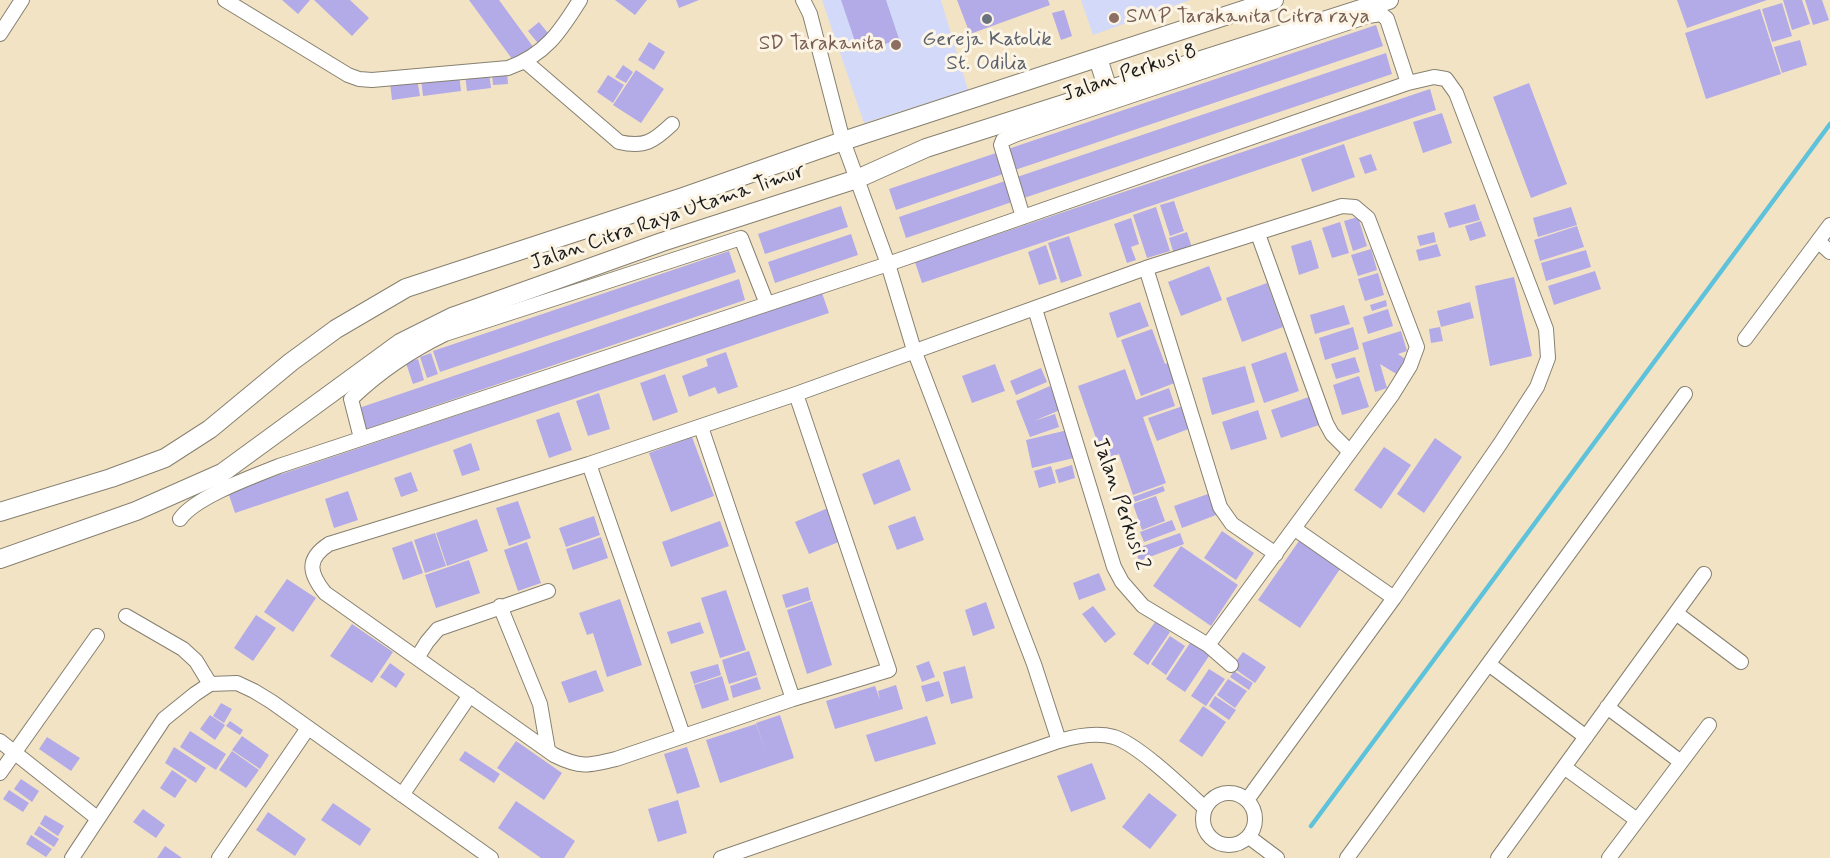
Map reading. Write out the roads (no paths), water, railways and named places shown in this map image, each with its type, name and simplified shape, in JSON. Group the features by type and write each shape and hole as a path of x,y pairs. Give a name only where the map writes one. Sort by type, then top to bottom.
{"main road":[{"name":"Jalan Citra Raya Utama Timur","path":"0,512 111,478 165,458 210,429 336,328 406,288 683,197 843,141 1274,0"},
{"name":"Jalan Citra Raya Utama Timur","path":"0,559 136,511 222,473 400,343 452,317 662,242 857,179 926,148 1108,90 1385,7"},
{"path":"1098,58 1108,90"}],"street":[{"path":"0,34 22,0"},
{"path":"225,0 348,75 372,80 508,68 526,62 548,45 580,0"},
{"path":"803,0 810,14 843,141 888,264 914,350 1034,664 1059,741"},
{"path":"1385,7 1408,83"},
{"name":"Jalan Perkusi 8","path":"1023,217 1001,145 1003,140 1357,19 1385,7"},
{"path":"526,62 611,138 619,142 638,145 647,142 657,138 672,124"},
{"path":"180,519 204,500 279,465 888,264 1408,83 1434,77 1446,79 1456,93 1546,329 1548,358 1537,387 1500,444 1394,598 1247,800"},
{"path":"796,394 889,670 683,735 616,759 594,765 576,765 548,750 417,658 325,593 314,580 312,570 318,552 329,544 589,464 700,427 1146,268 1342,206 1355,207 1368,218 1417,347 1410,366 1392,395 1208,645"},
{"path":"1745,339 1830,225"},
{"path":"1258,234 1326,423 1332,434 1350,452"},
{"path":"361,438 351,399 371,380 402,357 445,334 599,283 741,238 767,304"},
{"path":"1818,241 1830,252"},
{"path":"1146,268 1220,507 1232,524 1276,554"},
{"name":"Jalan Perkusi 2","path":"1035,309 1114,567 1122,582 1143,606 1208,645 1230,664"},
{"path":"1347,858 1490,665 1685,394"},
{"path":"700,427 794,699"},
{"path":"589,464 683,735"},
{"path":"1295,529 1394,598"},
{"path":"1498,858 1704,574"},
{"path":"417,658 438,629 548,591"},
{"path":"500,606 540,704 548,750"},
{"path":"1676,614 1741,662"},
{"path":"126,616 183,649 196,661 210,684"},
{"path":"0,772 97,636"},
{"path":"1490,665 1586,737"},
{"path":"72,858 164,719 210,684 237,683 272,702 491,858"},
{"path":"402,795 470,695"},
{"path":"1607,707 1681,762"},
{"path":"1609,858 1708,725"},
{"path":"219,858 308,728"},
{"path":"721,858 1077,735 1117,738 1151,761 1205,808"},
{"path":"0,741 98,818"},
{"path":"1564,767 1637,820"},
{"path":"1233,793 1247,800 1254,812 1255,825 1249,837 1236,845 1221,844 1209,836 1203,823 1205,808 1216,796 1233,793"},
{"path":"1249,837 1277,858"}],"waterway":[{"path":"1311,826 1830,124"}],"place":[{"name":"SMP Tarakanita Citra raya","path":"1114,18"},
{"name":"Gereja Katolik St. Odilia","path":"987,19"},
{"name":"SD Tarakanita","path":"896,45"}]}
